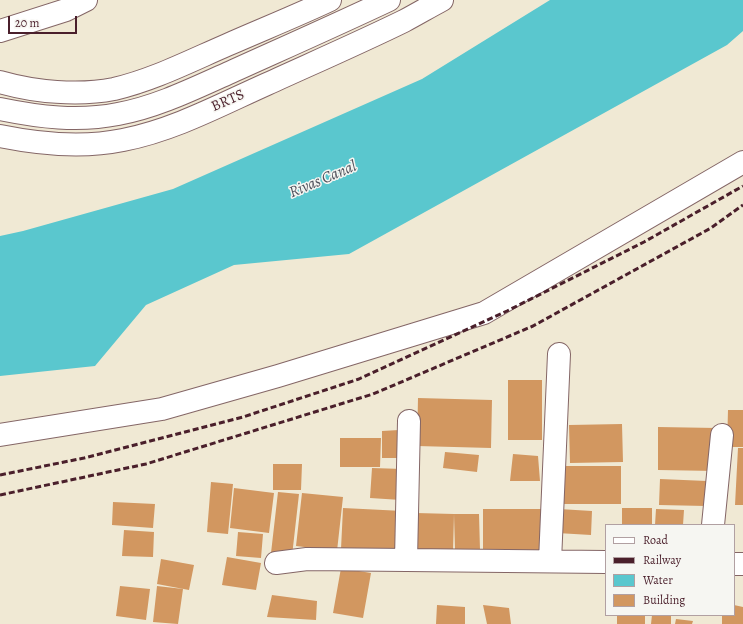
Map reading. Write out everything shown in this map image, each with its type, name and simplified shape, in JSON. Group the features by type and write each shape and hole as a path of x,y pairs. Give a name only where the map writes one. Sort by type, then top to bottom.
{"street":[{"path":"0,31 66,10 86,0"},
{"path":"0,82 30,89 61,93 90,92 113,89 170,70 330,0"},
{"name":"BRTS","path":"0,109 59,118 90,118 118,114 148,106 188,91 389,0"},
{"name":"BRTS","path":"0,136 21,140 91,144 123,140 156,131 191,118 344,49 405,20 442,0"},
{"path":"0,435 162,409 278,376 484,313 743,162"},
{"path":"550,561 559,354"},
{"path":"406,560 408,421"},
{"path":"713,524 722,436"},
{"path":"276,563 307,558 605,562"}],"water":[{"name":"Rivas Canal","path":"550,0 743,0 743,31 727,45 349,254 234,265 146,305 95,366 0,376 0,236 23,231 173,189 422,79"}],"building":[{"path":"508,380 542,380 542,440 508,440"},
{"path":"418,398 492,400 491,448 417,446"},
{"path":"728,410 743,410 743,447 727,447"},
{"path":"622,424 623,462 570,463 569,425"},
{"path":"658,427 717,428 716,471 658,470"},
{"path":"399,430 399,458 382,458 382,431"},
{"path":"340,438 381,438 380,467 340,467"},
{"path":"738,448 743,448 743,505 735,505"},
{"path":"445,452 479,455 477,472 443,468"},
{"path":"513,454 538,456 540,481 510,481"},
{"path":"273,464 302,464 301,490 273,490"},
{"path":"561,466 621,466 621,504 561,504"},
{"path":"372,468 403,469 401,500 370,498"},
{"path":"660,479 707,481 706,506 659,505"},
{"path":"211,482 233,484 228,534 207,532"},
{"path":"234,488 274,493 269,533 230,528"},
{"path":"278,492 299,494 292,556 271,553"},
{"path":"302,493 343,497 337,551 296,546"},
{"path":"113,502 155,504 153,528 112,525"},
{"path":"343,508 403,511 401,553 341,549"},
{"path":"622,508 652,508 652,524 622,524"},
{"path":"483,509 543,509 542,550 483,550"},
{"path":"559,509 592,511 591,535 557,533"},
{"path":"656,509 684,510 683,524 655,524"},
{"path":"416,513 454,514 453,552 415,552"},
{"path":"454,514 479,514 480,550 455,550"},
{"path":"124,530 154,532 153,557 122,556"},
{"path":"238,532 263,534 261,558 236,556"},
{"path":"227,557 261,563 256,590 222,585"},
{"path":"161,559 194,565 189,590 157,584"},
{"path":"341,568 371,573 363,618 333,613"},
{"path":"120,586 150,589 146,620 116,616"},
{"path":"157,586 183,589 178,624 153,622"},
{"path":"272,595 317,601 316,620 267,617"},
{"path":"437,605 465,607 465,624 436,624"},
{"path":"483,605 509,608 511,624 487,624"},
{"path":"735,605 743,607 743,624 722,624 722,616 735,616"},
{"path":"617,616 645,616 645,624 617,624"},
{"path":"652,616 671,616 671,624 651,624"},
{"path":"676,619 693,621 692,624 675,624"}],"railway":[{"path":"0,475 84,458 243,417 359,379 507,311 644,242 743,186"},
{"path":"0,495 146,464 373,394 533,326 711,228 743,205"}]}
